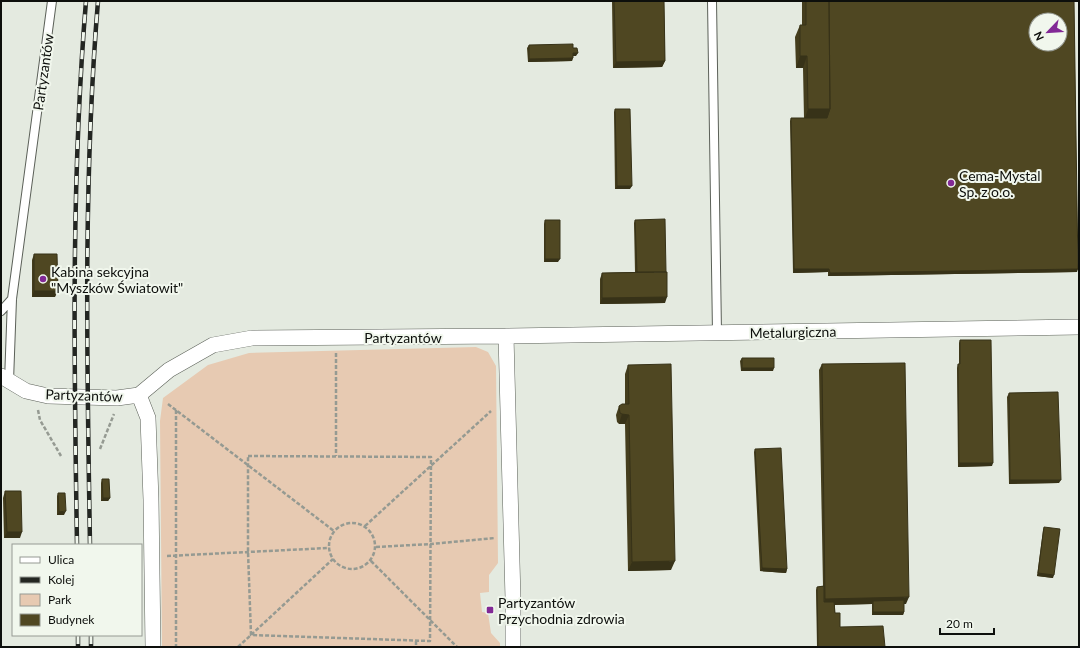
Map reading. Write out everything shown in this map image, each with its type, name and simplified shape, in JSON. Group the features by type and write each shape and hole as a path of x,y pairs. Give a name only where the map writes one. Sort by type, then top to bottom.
{"street":[{"name":"Metalurgiczna","path":"506,336 1079,327"},
{"name":"Partyzantów","path":"5,378 26,391 48,396 117,398 139,395 169,370 213,345 252,338 506,336"},
{"path":"506,336 512,537 513,647"},
{"path":"139,395 148,418 153,647"}],"lane":[{"name":"Partyzantów","path":"5,378 12,299 52,1"},
{"path":"712,1 717,333"},
{"path":"1,310 12,299"}],"path":[{"path":"336,337 336,456"},
{"path":"36,393 40,420 61,456"},
{"path":"365,526 431,468 508,396"},
{"path":"100,449 114,415 117,398"},
{"path":"168,404 334,532"},
{"path":"176,410 176,647"},
{"path":"248,456 431,457 430,641 251,635 248,552 248,456"},
{"path":"354,522 365,526 373,535 376,547 370,561 359,569 344,568 333,560 328,548 334,532 343,524 354,522"},
{"path":"376,547 512,537"},
{"path":"152,557 328,548"},
{"path":"238,647 333,560"},
{"path":"370,561 457,647"},
{"path":"416,641 416,647"}],"green space":[{"path":"476,347 488,352 496,366 498,563 489,575 489,592 480,593 482,612 488,613 491,633 500,643 500,647 162,647 160,421 163,398 208,365 249,353"}],"building":[{"path":"614,1 664,1 665,61 616,62"},
{"path":"806,1 829,1 830,109 808,109 807,56 800,56 800,25 806,25"},
{"name":"Cema-Mystal Sp. z o.o.","path":"829,1 1074,1 1078,269 830,273 829,269 794,269 791,118 827,118 830,109"},
{"path":"573,44 573,48 577,48 578,53 573,53 573,58 529,59 529,45"},
{"path":"615,109 630,109 632,186 617,186"},
{"path":"665,219 666,272 637,272 635,220"},
{"path":"545,220 560,220 560,259 545,259"},
{"name":"Kabina sekcyjna \"Myszków Światowit\"","path":"34,254 57,254 58,291 34,291"},
{"path":"667,272 667,297 602,298 602,273"},
{"path":"960,340 991,340 993,463 959,463 958,364 960,364"},
{"path":"742,358 774,358 774,368 742,368"},
{"path":"905,363 909,597 825,599 822,364"},
{"path":"671,364 675,561 632,562 629,415 620,413 619,406 622,404 629,404 628,365"},
{"path":"1058,392 1061,480 1010,480 1009,393"},
{"path":"781,448 787,569 762,568 755,449"},
{"path":"102,479 109,479 110,498 103,498"},
{"path":"5,491 21,491 22,532 7,532"},
{"path":"58,493 65,493 66,511 59,512"},
{"path":"1044,527 1060,529 1054,575 1038,573"},
{"path":"824,586 824,602 834,602 835,613 840,613 840,627 883,626 885,647 818,647 817,587"},
{"path":"904,600 904,612 873,612 873,601"}],"railway":[{"path":"77,544 75,409 76,205 81,69 86,1"},
{"path":"90,544 87,341 88,205 93,69 98,1"},
{"path":"78,636 78,647"},
{"path":"91,636 91,647"}],"place":[{"name":"Cema-Mystal Sp. z o.o.","path":"951,183"},
{"name":"Kabina sekcyjna \"Myszków Światowit\"","path":"43,279"},
{"name":"Partyzantów Przychodnia zdrowia","path":"490,610"}]}
